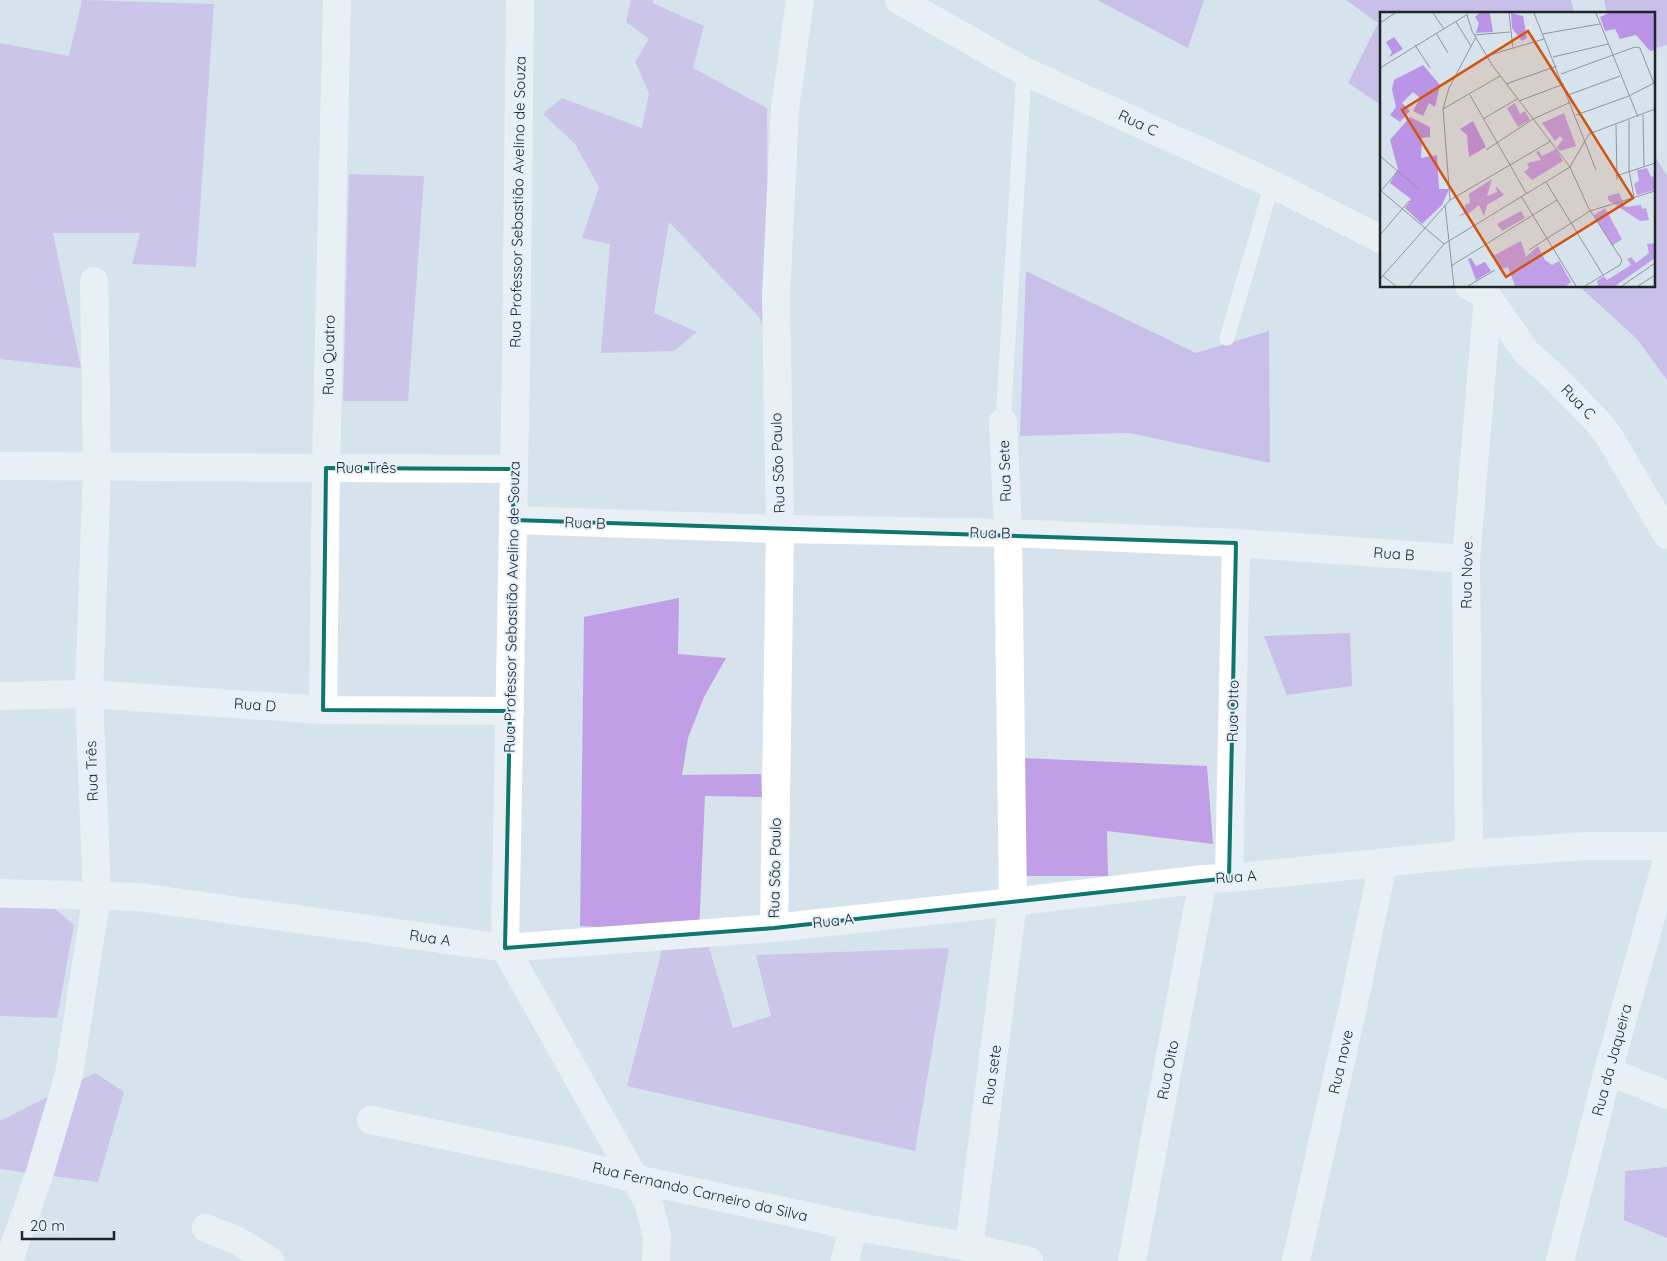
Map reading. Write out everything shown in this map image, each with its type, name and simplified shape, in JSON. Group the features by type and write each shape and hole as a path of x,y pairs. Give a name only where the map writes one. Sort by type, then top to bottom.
{"street":[{"name":"Rua Quatro","path":"323,710 326,468 337,0"},
{"name":"Rua Professor Sebastião Avelino de Souza","path":"505,948 520,0"},
{"name":"Rua São Paulo","path":"774,928 780,529 776,296 784,109 800,0"},
{"name":"Rua C","path":"900,0 1024,71 1272,184 1380,238"},
{"name":"Rua Três","path":"9,1261 40,1172 68,1074 97,895 89,694 97,467 94,281"},
{"name":"Rua C","path":"1478,292 1526,352 1551,374 1599,423 1610,438 1667,535"},
{"name":"Rua Nove","path":"1469,854 1466,559 1478,292"},
{"name":"Rua Sete","path":"1003,422 1008,533 1013,902"},
{"name":"Rua Três","path":"0,466 514,469"},
{"name":"Rua B","path":"513,520 780,529 1008,533 1236,543 1466,559"},
{"name":"Rua Otto","path":"1216,878 1236,543"},
{"name":"Rua D","path":"0,696 89,694 323,710 510,711"},
{"name":"Rua A","path":"0,893 139,896 505,948 774,928 1216,878 1469,854 1587,846 1667,846"},
{"name":"Rua da Jaqueira","path":"1560,1261 1608,1071 1667,860"},
{"name":"Rua nove","path":"1296,1261 1383,862"},
{"name":"Rua Oito","path":"1132,1261 1216,878"},
{"name":"Rua sete","path":"969,1247 1013,902"},
{"path":"505,948 636,1179 654,1222 657,1237 656,1261"},
{"path":"1608,1071 1667,1095"},
{"name":"Rua Fernando Carneiro da Silva","path":"371,1120 566,1161 636,1179 853,1226 969,1247 1029,1261"},
{"path":"845,1261 853,1226"},
{"path":"206,1228 236,1251 270,1261"}],"lane":[{"name":"Rua Sete","path":"1003,422 1024,71"},
{"path":"1227,338 1272,184"}],"highlighted area":[{"path":"326,468 514,469 513,520 1236,543 1229,878 774,928 505,948 510,711 323,710"}],"shaded area":[{"path":"82,0 214,4 196,267 132,264 140,233 53,233 81,368 0,359 0,43 69,56"},
{"path":"631,0 653,0 653,3 704,26 693,68 767,108 769,343 759,317 669,222 654,313 697,332 674,351 601,353 610,244 582,238 599,187 575,144 543,114 562,98 642,128 649,93 635,62 649,39 626,22"},
{"path":"1097,0 1204,0 1188,48"},
{"path":"1346,0 1571,0 1574,12 1380,12 1380,104 1348,83 1378,23"},
{"path":"1604,0 1667,0 1667,45 1654,49 1654,12 1607,12"},
{"path":"1654,155 1667,176 1667,380 1637,339 1581,288 1654,288"},
{"path":"349,174 424,176 408,401 343,401"},
{"path":"1026,271 1196,353 1269,331 1270,463 1129,433 1020,436"},
{"path":"679,598 678,654 726,658 704,697 688,738 682,775 761,774 762,797 705,796 699,933 580,926 584,617"},
{"path":"1350,633 1352,686 1287,695 1264,636"},
{"path":"1022,758 1207,766 1213,844 1107,831 1108,876 1019,876"},
{"path":"0,908 55,909 74,925 57,1018 0,1016"},
{"path":"663,946 709,947 733,1028 771,1016 756,955 949,948 915,1151 627,1086"},
{"path":"95,1073 124,1092 98,1182 0,1169 0,1121"},
{"path":"1667,1167 1667,1238 1624,1220 1625,1171"}]}
